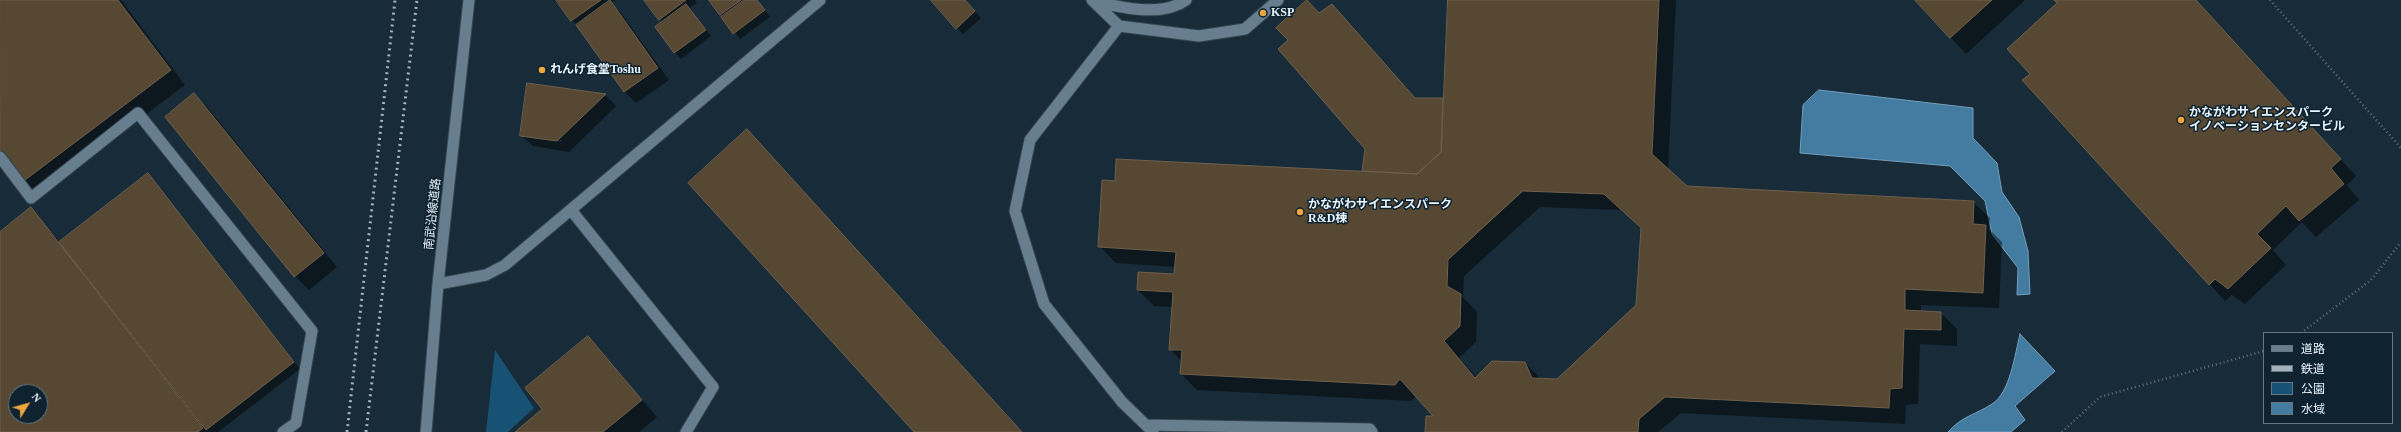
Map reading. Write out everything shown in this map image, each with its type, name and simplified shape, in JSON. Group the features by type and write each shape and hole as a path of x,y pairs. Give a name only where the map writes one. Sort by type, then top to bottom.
{"street":[{"name":"南武沿線道路","path":"426,432 438,284 470,0"},
{"path":"438,284 486,275 506,265 820,0"},
{"path":"1092,0 1145,9 1167,8 1186,0"},
{"path":"1092,0 1119,26 1199,36 1245,29 1278,0"},
{"path":"1119,26 1030,140 1015,211 1044,304 1122,402 1149,428 1370,429 1372,432"},
{"path":"0,157 31,198 138,113 312,331 296,423 283,432"},
{"path":"571,210 713,386 686,432"}],"path":[{"path":"2270,0 2401,148"},
{"path":"2302,332 2371,280 2401,242"},
{"path":"2062,432 2100,397 2263,351"}],"green space":[{"path":"495,350 534,408 508,432 486,432"}],"water":[{"path":"1819,90 1973,108 1973,138 1997,163 2002,192 2019,217 2028,251 2030,294 2017,295 2018,268 1992,234 1985,201 1950,166 1800,153 1803,105"},
{"path":"2020,334 2055,371 2015,406 2025,420 2011,432 1948,432 1958,422 1986,408 1998,399 2011,372"}],"building":[{"path":"0,0 118,0 171,70 21,183 0,155"},
{"path":"556,0 601,0 571,21"},
{"path":"610,0 658,68 624,92 576,25"},
{"path":"644,0 686,0 659,20"},
{"path":"709,0 741,0 720,15"},
{"path":"744,0 757,0 765,10 733,34 721,17"},
{"path":"931,0 965,0 975,11 956,29"},
{"path":"1307,0 1319,13 1332,4 1415,98 1443,98 1441,152 1417,174 1362,171 1365,149 1278,49 1288,40 1276,28"},
{"name":"かながわサイエンスパーク R&D棟","path":"1448,0 1659,0 1652,154 1687,186 1974,201 1973,224 1986,225 1983,293 1905,289 1905,310 1941,312 1941,330 1904,329 1902,388 1890,389 1889,408 1665,397 1639,419 1638,432 1425,432 1426,416 1433,416 1400,379 1395,385 1180,374 1182,350 1169,350 1173,292 1137,290 1138,272 1174,274 1176,252 1098,247 1102,180 1115,181 1116,159 1417,174 1441,152","holes":["1523,191 1604,194 1641,228 1636,305 1557,379 1532,378 1525,362 1492,361 1475,378 1444,341 1460,326 1461,294 1447,286 1448,260"]},
{"path":"1915,0 1992,0 1950,38"},
{"name":"かながわサイエンスパーク イノベーションセンタービル","path":"2054,0 2196,0 2341,159 2331,168 2344,184 2299,221 2286,206 2257,234 2271,248 2228,289 2215,279 2209,285 2022,80 2030,74 2007,49 2057,3"},
{"path":"686,4 706,30 674,53 655,27"},
{"path":"527,83 606,94 557,141 520,136"},
{"path":"194,93 324,253 294,277 165,117"},
{"path":"747,129 1022,432 914,432 688,183"},
{"path":"148,173 294,362 206,430 59,242"},
{"path":"31,207 203,428 198,432 0,432 0,232"},
{"path":"588,336 642,400 603,432 515,432 542,409 525,388"}],"railway":[{"path":"347,432 395,0"},
{"path":"366,432 417,0"}],"place":[{"name":"KSP","path":"1263,13"},
{"name":"れんげ食堂Toshu","path":"542,70"},
{"name":"かながわサイエンスパーク イノベーションセンタービル","path":"2181,120"},
{"name":"かながわサイエンスパーク R&D棟","path":"1300,212"}]}
